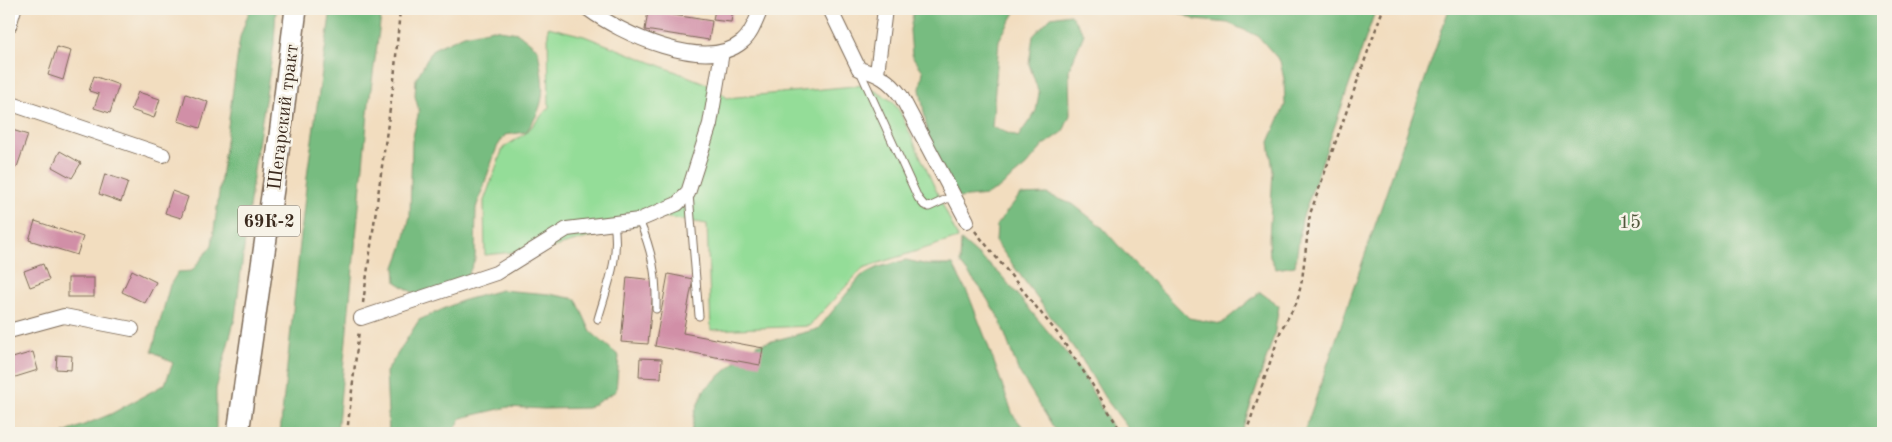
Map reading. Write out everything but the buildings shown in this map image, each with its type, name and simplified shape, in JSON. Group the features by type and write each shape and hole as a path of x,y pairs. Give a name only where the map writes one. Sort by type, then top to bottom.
{"main road":[{"name":"Шегарский тракт","path":"238,433 275,175 296,9"}],"street":[{"path":"9,26 14,9"},
{"path":"588,9 620,30 693,53 722,52 742,42 754,26 761,9"},
{"path":"830,9 859,69 877,73 891,82 901,96 967,221"},
{"path":"877,73 885,9"},
{"path":"361,318 496,273 566,230 639,220 677,204 688,193 710,124 722,52"},
{"path":"9,103 163,154"},
{"path":"9,331 64,316 132,329"}],"lane":[{"path":"859,69 918,198 924,205 929,207 953,196"},
{"path":"688,193 698,316"},
{"path":"639,220 649,244 657,279 656,309"},
{"path":"598,319 616,259 617,242 614,224"}],"path":[{"path":"347,433 394,80 400,9"},
{"path":"1246,433 1281,330 1297,302 1302,280 1310,214 1383,9"},
{"path":"967,221 1058,334 1122,433"}],"green space":[{"path":"250,9 276,9 274,44 254,170 235,318 216,389 216,433 64,433 111,414 165,384 173,363 152,351 170,285 178,272 192,271 212,245 240,37"},
{"path":"331,9 382,9 369,103 337,433 280,433 308,168"},
{"path":"914,9 1017,9 999,40 992,127 1018,137 1036,111 1039,93 1029,64 1033,36 1051,17 1070,14 1084,34 1069,70 1070,115 1063,132 1043,146 1026,166 998,189 986,195 959,198 931,153 920,89 923,71 912,56 910,30"},
{"path":"1170,9 1376,9 1302,219 1295,266 1276,269 1270,257 1269,239 1273,171 1269,142 1285,105 1284,79 1280,61 1258,36 1228,23 1196,20"},
{"name":"15","path":"1449,9 1883,9 1883,433 1304,433"},
{"path":"548,27 584,36 715,87 727,98 865,85 892,101 900,112 958,238 863,268 809,326 711,330 707,224 663,217 551,248 485,255 484,201 503,148 526,133 549,107"},
{"path":"493,29 518,33 538,49 542,83 541,102 526,132 505,135 497,147 476,208 475,259 464,285 415,294 396,282 395,267 410,216 412,141 419,111 415,96 416,79 433,49 464,35"},
{"path":"1047,194 1074,205 1102,227 1131,260 1189,318 1221,324 1260,292 1279,306 1274,336 1241,433 1132,433 1105,398 1081,358 996,242 997,224 1020,195"},
{"path":"961,240 1000,274 1081,371 1115,433 1057,433 1018,370 999,318 981,289 960,263"},
{"path":"906,260 928,265 953,265 969,296 1013,415 1028,433 691,433 695,411 704,390 734,363 757,345 818,329 861,276 879,267"},
{"path":"501,290 549,294 576,299 591,332 619,356 616,391 588,408 544,409 508,407 461,418 453,433 389,433 386,372 419,320 461,301"}]}
